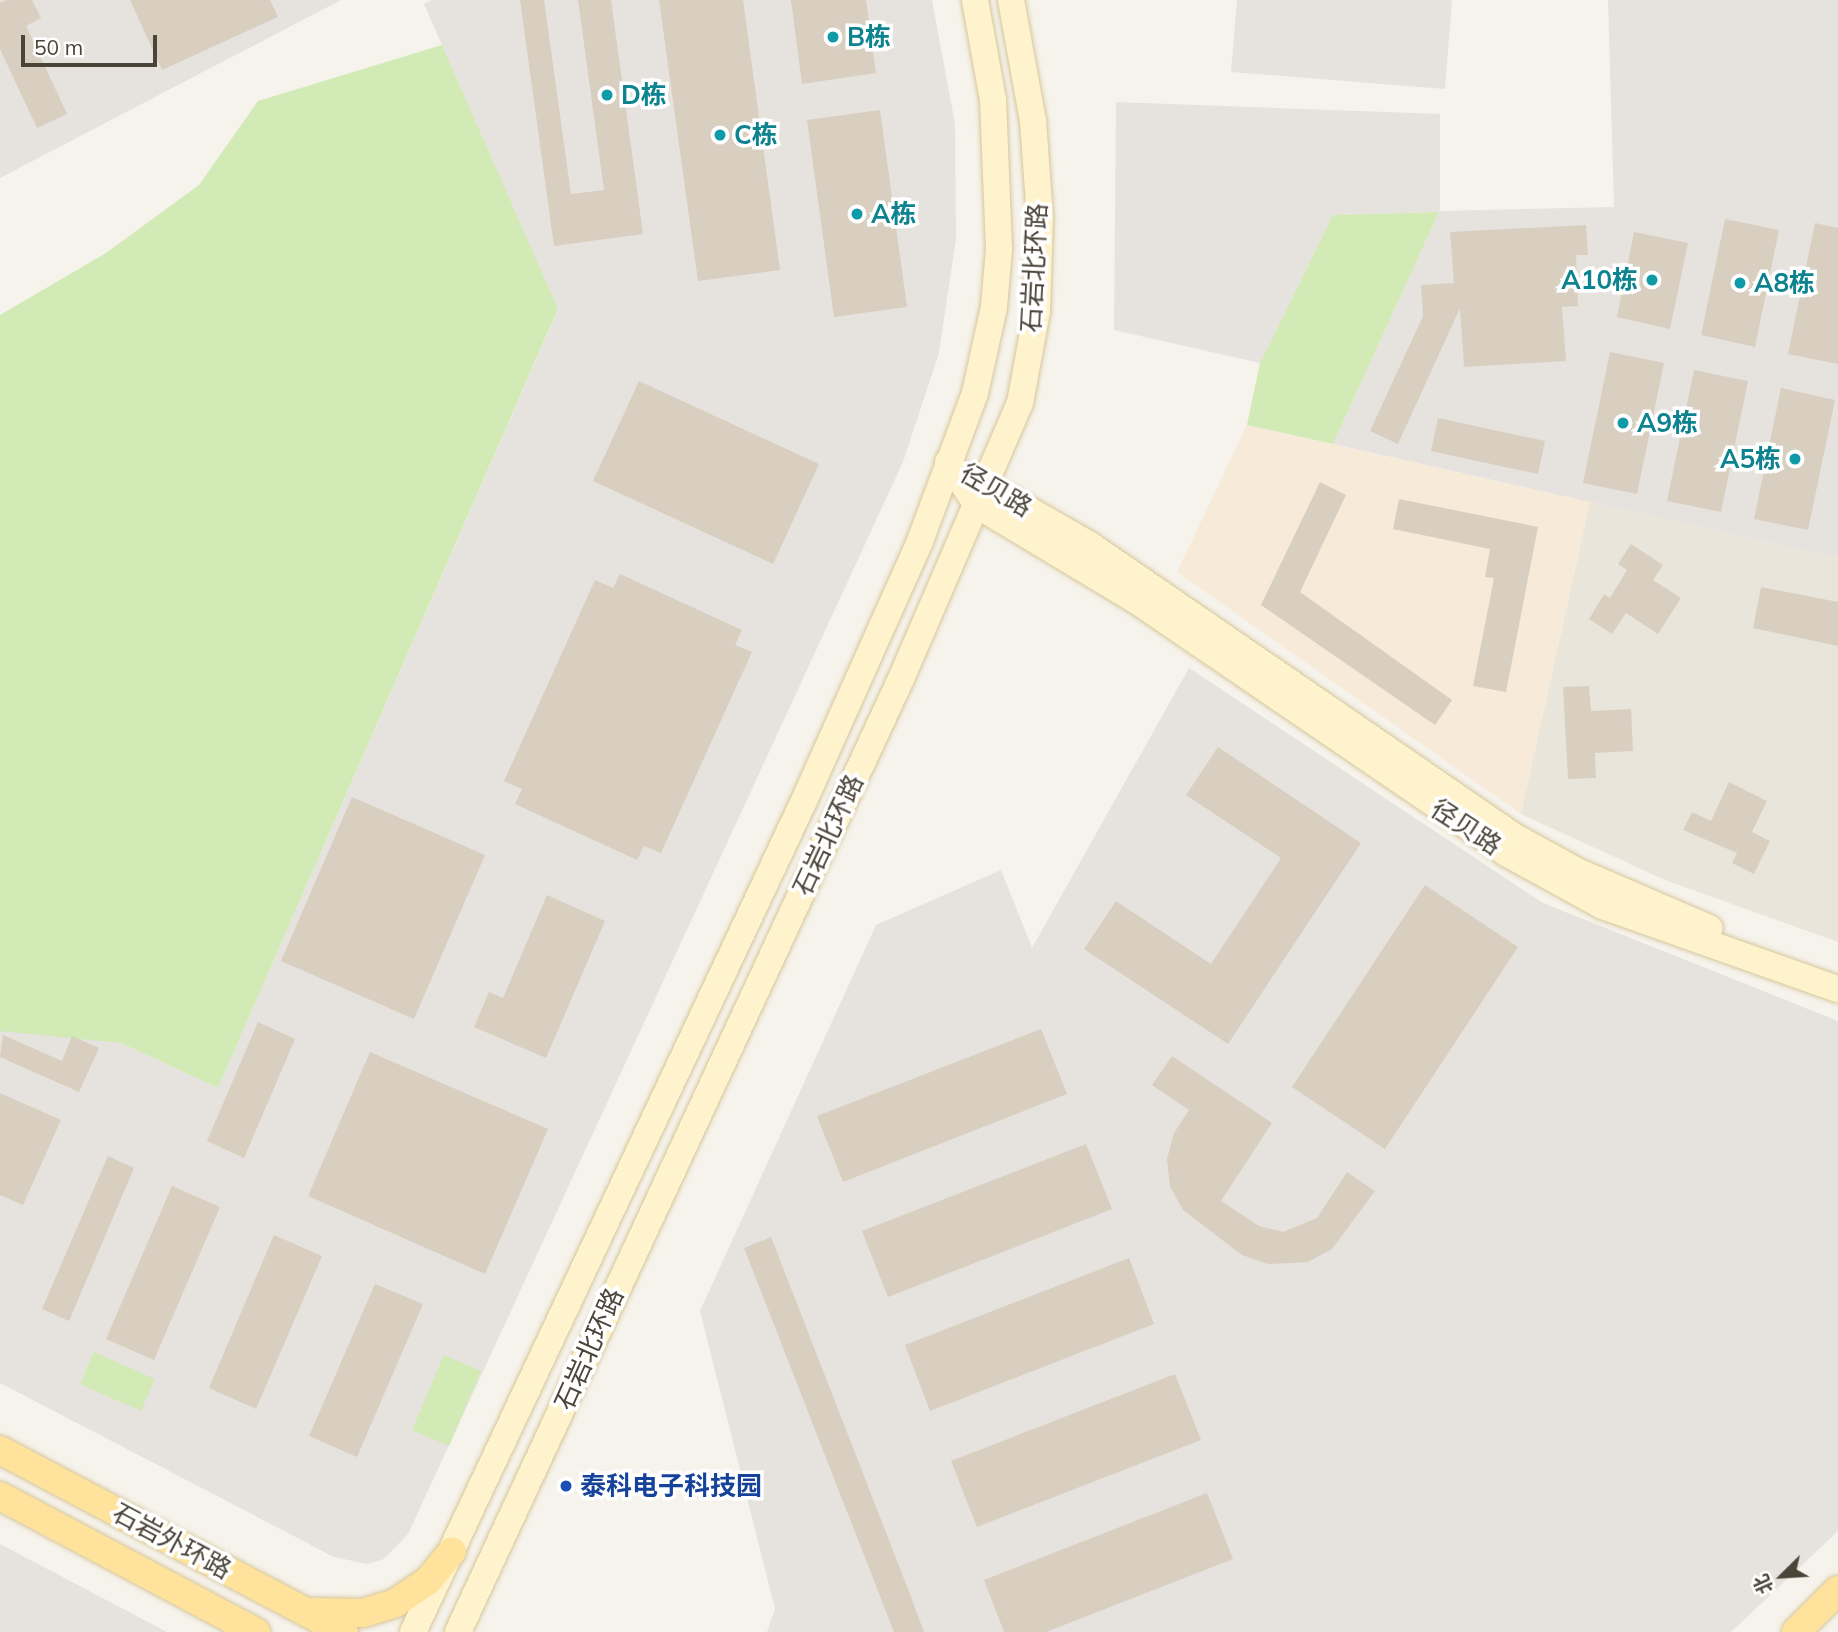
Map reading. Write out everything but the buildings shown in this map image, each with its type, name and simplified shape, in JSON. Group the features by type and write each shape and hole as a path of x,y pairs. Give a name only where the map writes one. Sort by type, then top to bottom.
{"main road":[{"name":"石岩北环路","path":"413,1632 797,816 920,541 975,393 994,307 999,249 993,100 975,0"},
{"name":"石岩北环路","path":"458,1632 896,691 1020,403 1037,311 1040,218 1033,121 1011,0"},
{"name":"径贝路","path":"948,462 981,495 1445,813 1563,887 1663,930 1838,989"},
{"name":"径贝路","path":"981,495 1090,545 1515,837 1666,912 1753,946 1838,971"},
{"name":"石岩外环路","path":"0,1450 344,1632"},
{"name":"石岩外环路","path":"0,1496 256,1632"},
{"path":"303,1610 343,1615 383,1608 428,1581 452,1551"},
{"path":"1796,1632 1838,1590"}],"shaded area":[{"path":"0,0 341,0 0,178"},
{"path":"432,0 932,0 955,124 956,239 939,353 903,462 408,1534 384,1559 367,1564 334,1557 0,1383 0,1029 121,1043 218,1088 558,310 424,4"},
{"path":"1237,0 1452,0 1445,89 1231,72"},
{"path":"1608,0 1838,0 1838,558 1333,444 1439,212 1333,215 1260,363 1114,330 1116,102 1440,114 1440,211 1614,207"},
{"path":"1247,425 1590,502 1521,814 1177,572"},
{"path":"1590,502 1838,558 1838,942 1665,880 1521,814"},
{"path":"1189,668 1543,903 1838,1021 1838,1531 1731,1632 767,1632 775,1609 700,1311 876,925 1001,870 1032,948"},
{"path":"0,1544 167,1632 0,1632"}],"green space":[{"path":"442,45 558,309 218,1088 121,1043 0,1031 0,315 106,253 199,185 258,101"},
{"path":"1439,212 1333,444 1247,425 1260,363 1333,215"},
{"path":"94,1352 155,1379 141,1411 80,1384"},
{"path":"444,1355 481,1371 449,1446 412,1430"}],"place":[{"name":"B栋","path":"833,37"},
{"name":"D栋","path":"607,95"},
{"name":"C栋","path":"720,135"},
{"name":"A栋","path":"857,214"},
{"name":"A10栋","path":"1652,280"},
{"name":"A8栋","path":"1740,283"},
{"name":"A9栋","path":"1623,423"},
{"name":"A5栋","path":"1795,459"},
{"name":"泰科电子科技园","path":"566,1486"}]}
